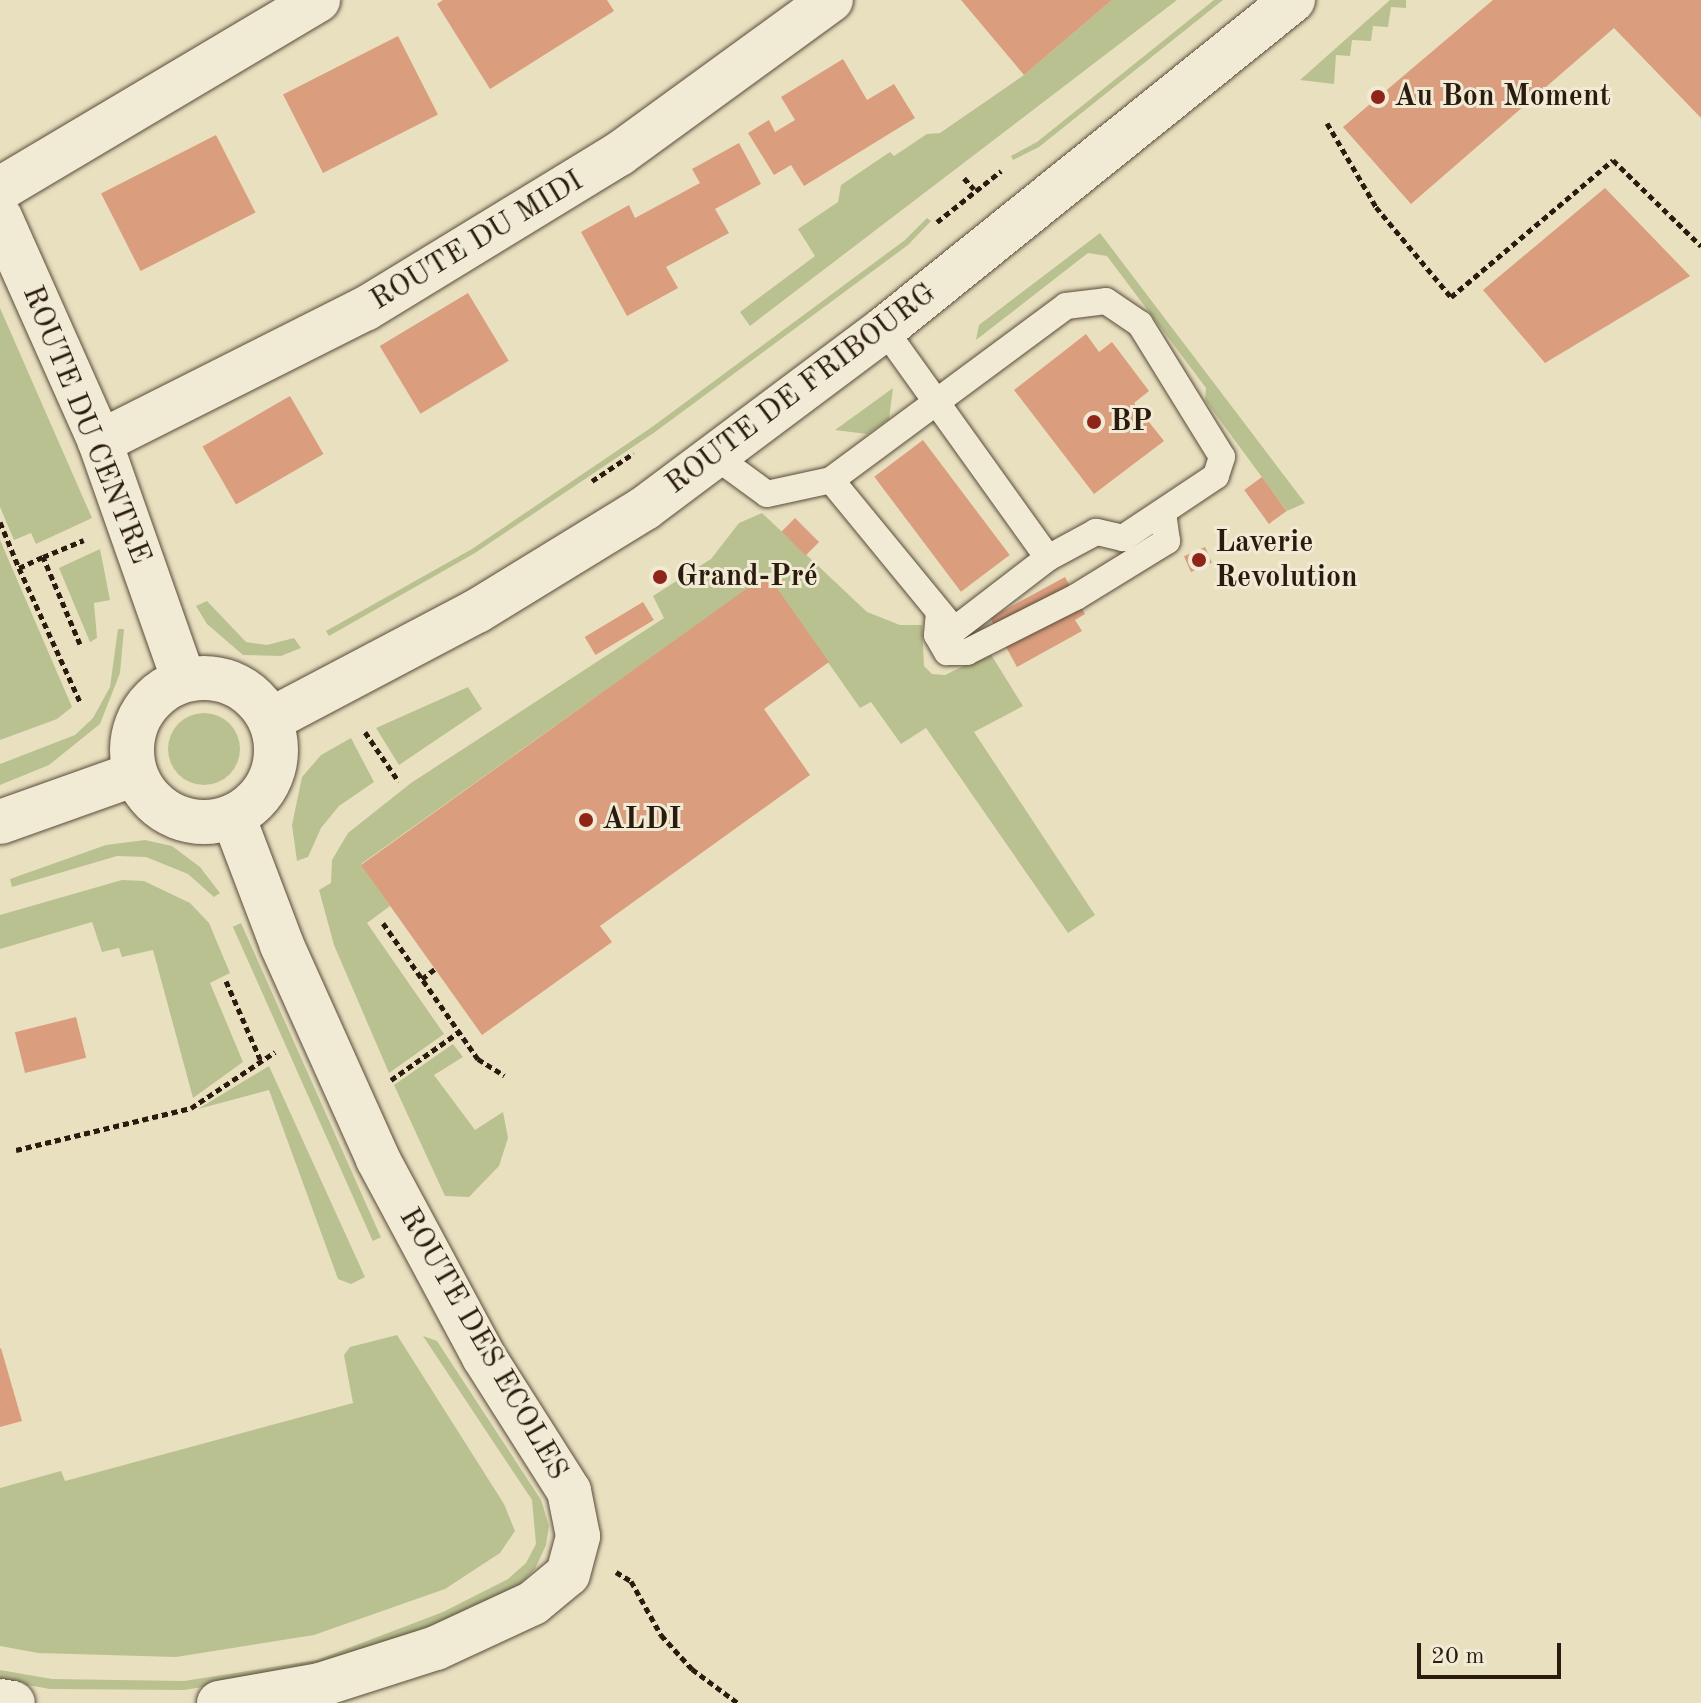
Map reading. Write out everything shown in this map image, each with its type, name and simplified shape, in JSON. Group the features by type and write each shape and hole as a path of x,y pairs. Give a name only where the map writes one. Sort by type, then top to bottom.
{"street":[{"path":"0,189 318,0"},
{"name":"ROUTE DU MIDI","path":"100,442 365,309 619,154 831,0"},
{"name":"ROUTE DE FRIBOURG","path":"270,720 477,611 645,508 884,329 1293,0"},
{"name":"ROUTE DU CENTRE","path":"0,217 100,442 184,680"},
{"path":"205,677 243,689 270,720 276,738 271,776 263,793 233,816 210,823 186,821 164,811 135,774 135,727 163,690 184,680 205,677"},
{"path":"0,822 135,774"},
{"name":"ROUTE DES ECOLES","path":"233,816 287,958 353,1106 431,1266 569,1491 578,1536 573,1560"},
{"path":"219,1703 320,1685 436,1648 533,1603 568,1574 573,1560"},
{"path":"0,1701 13,1703"}],"lane":[{"path":"715,456 767,494 831,480 1066,306 1106,301 1140,324 1222,457 1216,476 1163,514 1123,538 1096,532 1048,558 954,630 831,480"},
{"path":"884,329 1048,558"},
{"path":"939,612 937,635 947,652 967,652 1076,597 1167,541 1163,514"}],"path":[{"path":"1327,123 1376,207 1451,297 1613,160 1701,246"},
{"path":"929,230 974,189 1016,164"},
{"path":"964,178 974,189"},
{"path":"580,489 645,446"},
{"path":"0,522 81,704"},
{"path":"19,568 90,537"},
{"path":"43,557 80,644"},
{"path":"365,732 399,782"},
{"path":"383,923 478,1059 504,1075"},
{"path":"422,979 435,969"},
{"path":"226,981 260,1059"},
{"path":"353,1106 459,1032"},
{"path":"16,1150 191,1108 260,1059 275,1052"},
{"path":"573,1560 609,1567 631,1581 661,1635 692,1669 738,1703"}],"green space":[{"path":"1112,0 1177,0 750,326 740,312 815,256 798,229 838,202 841,185 890,152 894,156 927,134 940,133 1024,75"},
{"path":"1214,0 1223,0 1039,147 1013,160 1011,156 1037,142"},
{"path":"1390,0 1406,0 1406,8 1391,7 1388,27 1373,26 1371,41 1352,40 1350,56 1336,55 1334,84 1300,80"},
{"path":"927,218 931,221 908,245 655,432 475,553 329,636 326,631 472,549 652,427 905,240"},
{"path":"1100,233 1305,503 1287,511 1205,400 1206,388 1107,256 1088,253 976,340 979,325"},
{"path":"0,308 92,518 36,544 31,533 14,540 0,507"},
{"path":"893,388 889,419 867,434 835,430"},
{"path":"762,513 867,612 900,625 922,625 924,666 932,674 945,675 990,653 1023,706 974,732 1095,915 1068,933 926,728 901,744 871,702 860,708 767,575 361,864 390,906 367,923 444,1034 389,1073 334,945 319,890 331,883 332,860 348,833 411,783 664,618 653,596 711,559 739,523"},
{"path":"0,540 72,707 57,719 0,740"},
{"path":"100,549 110,600 94,603 97,638 90,642 59,568"},
{"path":"207,601 246,642 267,645 294,638 301,648 281,656 243,655 207,624 196,606"},
{"path":"118,629 124,629 120,673 100,724 49,765 0,785 0,764 75,735 93,718 110,687"},
{"path":"468,687 482,709 399,765 376,728"},
{"path":"204,713 224,719 234,729 240,749 234,769 224,779 204,785 184,779 174,769 168,749 174,729 184,719"},
{"path":"351,738 374,782 339,806 321,828 308,857 297,861 292,825 302,777 321,755"},
{"path":"145,840 172,846 200,867 220,893 214,897 188,874 146,857 117,856 12,887 10,879 106,845"},
{"path":"122,880 144,881 190,903 209,923 230,973 210,983 243,1062 193,1098 153,950 122,957 119,948 102,952 92,922 0,949 0,915"},
{"path":"241,923 381,1237 373,1241 233,927"},
{"path":"453,1044 463,1057 434,1075 475,1130 503,1112 508,1138 499,1166 469,1197 445,1196 394,1085"},
{"path":"269,1066 365,1277 351,1284 338,1279 269,1090 198,1109"},
{"path":"397,1335 504,1504 515,1531 500,1553 445,1589 314,1635 176,1657 38,1653 0,1646 0,1488 61,1471 65,1481 353,1403 344,1355 350,1347"},
{"path":"423,1336 437,1341 541,1500 549,1526 546,1545 535,1569 515,1589 448,1623 318,1668 184,1690 50,1689 0,1680 0,1670 52,1679 184,1681 317,1660 443,1612 508,1579 526,1563 536,1544 532,1500"}],"building":[{"path":"443,0 607,0 614,11 490,89 437,4"},
{"path":"961,0 1112,0 1024,75"},
{"path":"1493,0 1701,0 1701,118 1614,28 1411,204 1343,127"},
{"path":"398,36 438,114 323,173 283,95"},
{"path":"843,59 867,100 894,84 915,118 804,186 791,165 774,175 748,133 769,120 775,132 795,120 781,97"},
{"path":"216,135 255,213 141,271 101,194"},
{"path":"739,143 761,184 715,209 729,233 666,267 678,288 627,316 581,232 629,205 635,218 700,183 692,169"},
{"path":"1605,188 1690,276 1545,363 1483,290"},
{"path":"468,293 509,361 420,414 380,346"},
{"name":"BP","path":"1086,334 1099,352 1112,342 1149,391 1134,403 1164,441 1094,494 1014,390"},
{"path":"290,396 324,454 236,505 203,446"},
{"path":"923,440 1010,555 961,592 874,477"},
{"path":"1262,477 1287,511 1269,524 1244,490"},
{"path":"795,518 819,542 806,555 782,531"},
{"name":"Laverie Revolution","path":"1205,547 1212,563 1191,572 1184,556"},
{"name":"ALDI","path":"767,574 829,662 764,709 810,775 600,926 612,942 482,1035 361,865"},
{"path":"1065,577 1085,614 1075,620 1082,631 1017,667 990,618"},
{"path":"643,602 654,620 596,655 585,637"},
{"path":"76,1017 86,1058 25,1073 15,1032"},
{"path":"0,1349 22,1421 0,1427"}],"place":[{"name":"Au Bon Moment","path":"1378,97"},
{"name":"BP","path":"1094,422"},
{"name":"Laverie Revolution","path":"1199,560"},
{"name":"Grand-Pré","path":"660,577"},
{"name":"ALDI","path":"586,820"}]}
